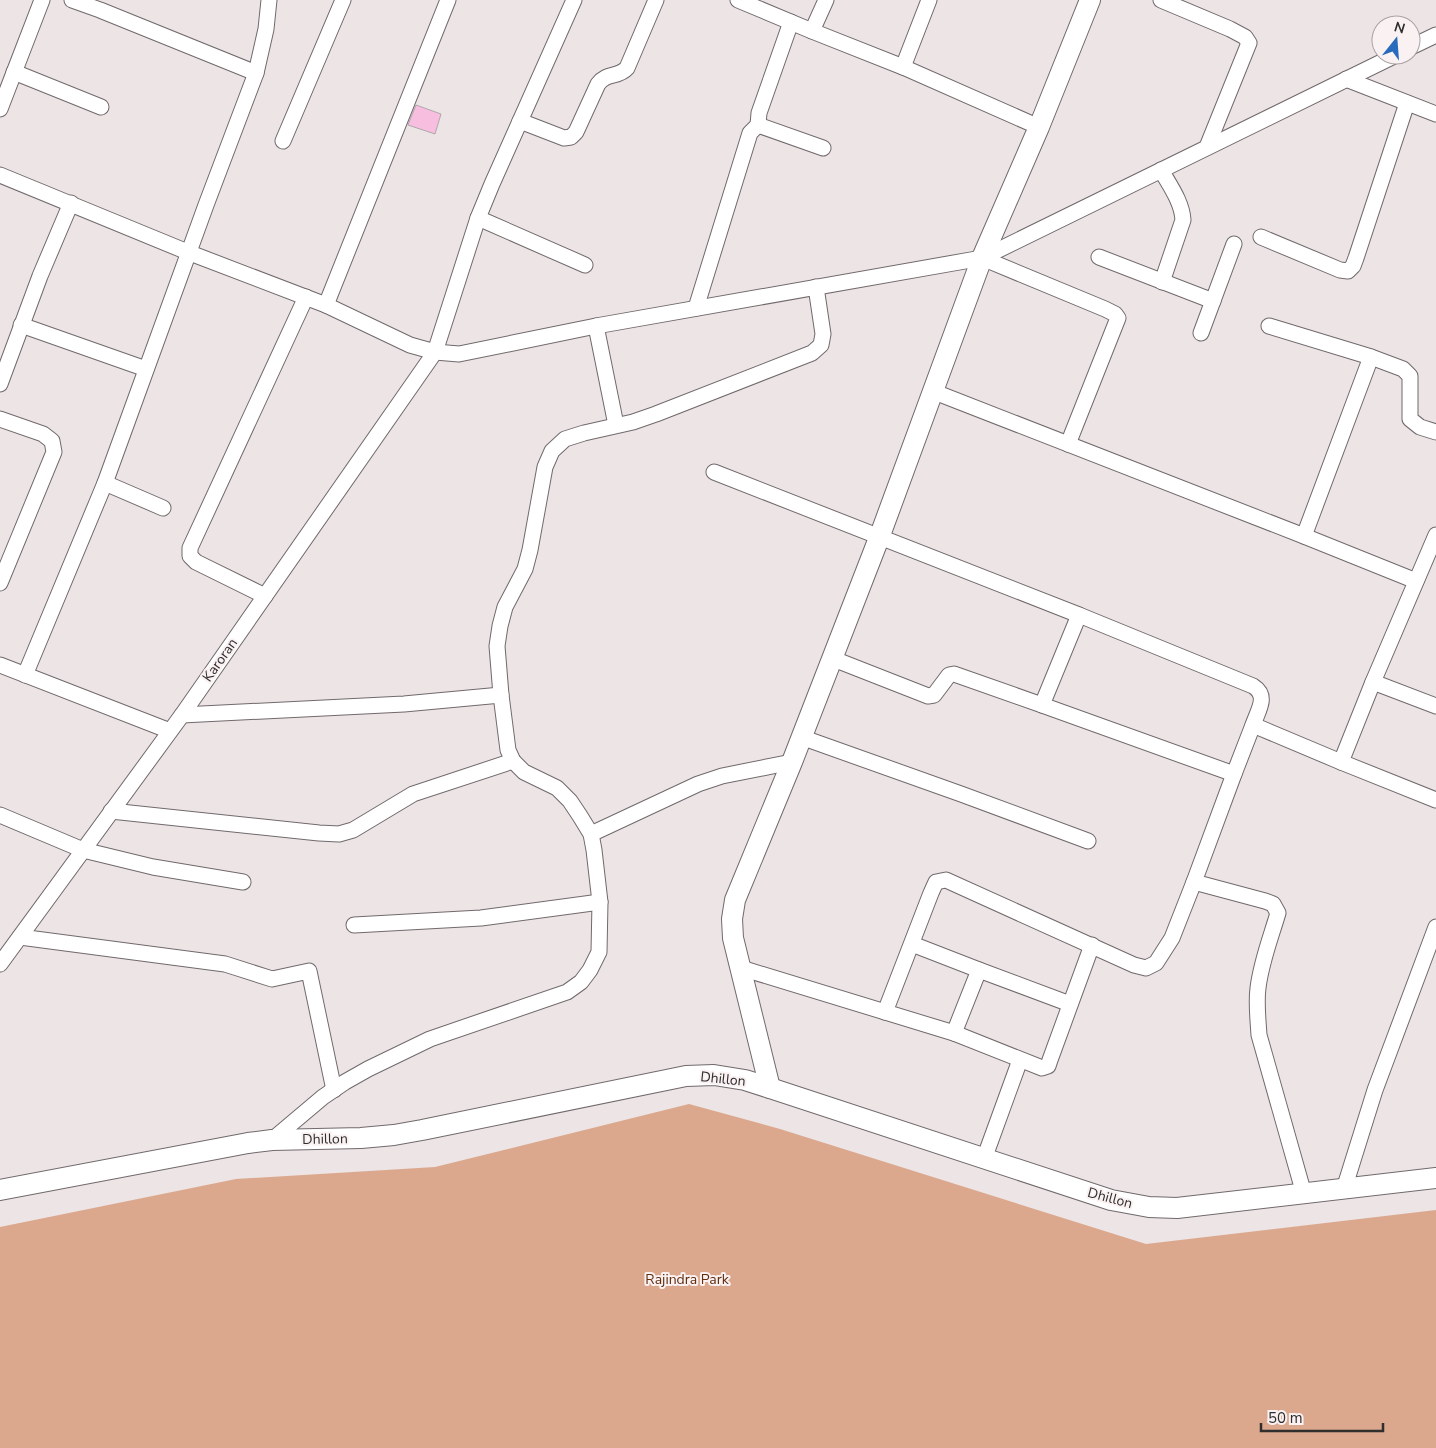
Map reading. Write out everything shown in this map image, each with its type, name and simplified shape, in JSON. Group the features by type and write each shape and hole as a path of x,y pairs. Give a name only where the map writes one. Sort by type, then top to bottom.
{"street":[{"path":"0,108 42,0"},
{"path":"72,0 256,73"},
{"path":"25,675 105,483 256,73 266,29 269,0"},
{"path":"283,141 343,0"},
{"path":"326,305 448,0"},
{"name":"Karoran","path":"0,964 170,731 435,352 478,218 574,0"},
{"path":"520,121 564,138 571,137 576,132 602,78 622,73 627,68 656,0"},
{"path":"738,0 904,67 1039,128"},
{"path":"812,31 826,0"},
{"path":"904,67 929,0"},
{"path":"770,1088 733,938 732,919 735,900 792,762 879,538 982,258 1039,128 1090,0"},
{"path":"1161,0 1230,29 1245,37 1248,43 1207,148"},
{"path":"696,308 750,133 758,125 759,113 791,22"},
{"path":"1421,42 1436,35"},
{"path":"0,175 190,253 326,305 410,345 435,352 459,354 596,326 982,258 1375,65"},
{"path":"14,72 101,107"},
{"path":"1346,79 1436,114"},
{"path":"1262,237 1340,270 1348,271 1353,266 1356,258 1407,103"},
{"path":"758,125 823,148"},
{"path":"1161,170 1179,204 1183,220 1162,282"},
{"path":"0,384 6,350 21,326 71,203"},
{"path":"478,218 585,265"},
{"path":"1201,333 1234,244"},
{"path":"1099,257 1213,301"},
{"path":"982,258 1105,309 1115,314 1118,318 1068,444"},
{"path":"272,1140 301,1114 345,1082 368,1069 430,1039 567,992 581,982 590,970 599,952 600,902 591,834 575,808 557,788 524,772 513,761 508,750 501,695 497,646 500,626 505,607 525,569 545,467 552,452 565,440 584,433 633,422 656,414 812,352 821,345 823,334 816,287"},
{"path":"264,596 196,562 190,556 190,548 306,297"},
{"path":"21,326 146,369"},
{"path":"596,326 616,425"},
{"path":"1269,326 1371,357 1403,369 1410,376 1410,419 1420,427 1436,432"},
{"path":"1304,536 1371,357"},
{"path":"932,391 1416,581"},
{"path":"0,419 43,434 52,441 54,452 0,583"},
{"path":"714,472 1079,615 1260,690 1262,699 1194,882 1172,938 1156,963 1146,968 1134,965 946,880 936,882 885,1012"},
{"path":"105,483 163,508"},
{"path":"1341,762 1373,682 1436,537"},
{"path":"1042,705 1079,615"},
{"path":"831,658 928,696 934,695 949,675 954,674 1234,774"},
{"path":"0,665 170,731"},
{"path":"1373,682 1436,706"},
{"path":"182,714 404,704 501,695"},
{"path":"1253,725 1436,800"},
{"path":"801,737 1088,841"},
{"path":"111,811 339,834 353,830 413,794 513,761"},
{"path":"591,834 698,784 722,776 792,762"},
{"path":"0,815 83,850 153,867 243,882"},
{"path":"1194,882 1265,901 1273,904 1278,913 1258,988 1259,1035 1304,1194"},
{"path":"354,925 481,918 600,902"},
{"path":"1344,1189 1375,1090 1436,927"},
{"path":"20,937 225,964 272,979 309,971 334,1090"},
{"path":"912,944 1070,1004"},
{"path":"741,968 954,1033 1042,1068 1048,1066 1092,945"},
{"path":"954,1033 979,970"},
{"path":"984,1159 1020,1060"},
{"name":"Dhillon","path":"0,1190 222,1147 272,1140 361,1138 394,1135 686,1076 714,1075 745,1080 1112,1200 1149,1208 1177,1208 1436,1178"}],"green space":[{"name":"Rajindra Park","path":"689,1104 780,1129 1146,1244 1436,1210 1436,1448 0,1448 0,1227 236,1179 435,1167"}],"building":[{"path":"416,105 441,114 435,134 408,125"}]}
